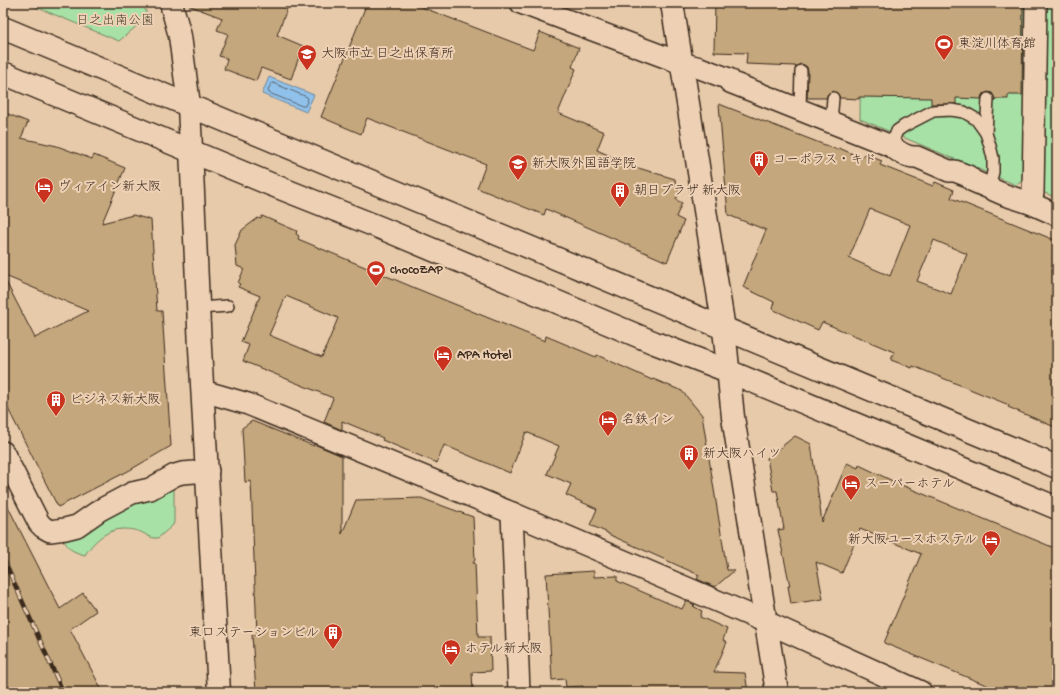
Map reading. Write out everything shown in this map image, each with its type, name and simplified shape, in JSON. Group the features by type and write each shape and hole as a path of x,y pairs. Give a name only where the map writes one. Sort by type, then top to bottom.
{"street":[{"path":"171,3 180,36 189,106 219,692"},
{"path":"521,3 681,63 700,68 729,79 730,82 891,146 898,152 912,157 917,157 949,171 955,171 968,176 973,181 1057,215"},
{"path":"672,3 724,329 732,417 777,692"},
{"path":"1030,203 1033,193 1036,3"},
{"path":"3,28 1057,467"},
{"path":"3,72 192,152 381,228 655,343 728,371 1057,508"},
{"path":"203,391 248,404 512,513 766,622 921,692"},
{"path":"3,452 38,523 50,531 66,530 77,526 115,501 132,493 150,489 175,475 208,471"},
{"path":"512,513 519,692"}],"lane":[{"path":"800,109 801,71"},
{"path":"831,122 833,98"},
{"path":"988,99 986,133 993,158 993,172 989,188"},
{"path":"891,146 897,131 933,111 951,110 964,112 976,119 986,133"},
{"path":"199,308 228,306"}],"green space":[{"name":"日之出南公園","path":"26,3 141,3 146,11 145,19 119,41"},
{"name":"東淀川体育館","path":"861,3 1028,3 1024,180 1016,185 860,119"},
{"path":"1043,3 1057,3 1057,198 1038,190"},
{"path":"174,484 174,522 173,525 158,538 152,538 138,531 121,529 107,533 101,537 85,555 77,553 66,544 63,537 101,517"}],"water":[{"path":"269,77 314,95 306,112 262,94"}],"building":[{"path":"188,3 273,3 287,9 277,35 303,46 291,79 261,68 256,81 224,69 227,59 219,56 228,34 217,30 222,18 188,5"},
{"path":"367,3 411,3 533,50 540,32 579,48 572,67 576,69 558,113 604,132 597,150 635,167 675,179 676,188 680,190 676,200 682,203 676,217 684,221 667,262 546,209 544,215 477,188 486,164 367,118 361,134 321,117"},
{"path":"715,3 1023,3 1022,95 1008,95 1008,99 995,99 992,93 988,92 982,95 981,99 956,98 956,104 931,104 931,98 840,98 837,93 833,91 828,94 826,98 807,98 808,71 807,67 804,65 801,64 795,67 746,64 747,53 714,52"},
{"path":"719,104 838,150 839,148 862,158 864,154 882,161 880,165 933,186 935,182 954,190 951,198 1057,241 1057,428 1008,407 1009,405 913,366 912,368 891,360 894,352 822,322 818,330 772,309 774,302 743,287 766,230 728,215","holes":["870,209 910,225 890,276 849,258","934,240 967,254 951,294 917,281"]},
{"path":"3,112 28,122 21,138 57,146 92,159 94,155 125,168 102,223 133,215 151,220 157,311 162,311 171,446 130,470 58,507 3,399 3,276 35,338 88,311 3,275"},
{"path":"262,216 297,231 296,234 299,236 298,239 415,288 545,341 546,336 596,357 597,355 652,380 653,379 682,391 702,415 727,570 735,570 715,587 697,579 699,575 590,525 597,509 566,495 571,484 547,474 559,446 526,432 510,473 444,445 437,463 382,440 383,438 342,421 342,430 324,422 333,398 243,361 249,345 241,342 260,296 238,287 240,284 238,283 244,269 237,266 235,245 242,230 258,218 261,219","holes":["286,296 338,318 322,357 269,335"]},
{"path":"252,421 342,456 342,534 356,500 421,498 473,517 475,560 473,563 475,563 478,637 490,637 491,671 472,672 473,692 256,692 252,635 257,635 251,481 245,482 242,428"},
{"path":"795,436 811,444 822,522 847,463 858,468 859,465 899,484 1057,549 1057,692 1003,692 884,643 921,554 860,529 842,573 816,562 823,599 791,604 788,586 790,586 778,530 784,529 777,491 773,491 767,458"},
{"path":"3,497 60,609 83,593 96,611 70,629 103,692 3,692"},
{"path":"594,571 594,577 617,576 617,581 682,609 686,601 695,605 693,606 702,611 700,617 727,629 723,640 727,642 714,672 745,673 748,692 583,692 583,686 566,687 565,679 552,680 546,574"}],"railway":[{"path":"3,558 63,692"}],"place":[{"name":"東淀川体育館","path":"944,61"},
{"name":"大阪市立 日之出保育所","path":"307,71"},
{"name":"コーポラス・キド","path":"759,177"},
{"name":"新大阪外国語学院","path":"518,181"},
{"name":"ヴィアイン新大阪","path":"44,204"},
{"name":"朝日プラザ 新大阪","path":"620,208"},
{"name":"chocoZAP","path":"376,287"},
{"name":"APA Hotel","path":"443,372"},
{"name":"ビジネス新大阪","path":"56,417"},
{"name":"名鉄イン","path":"608,437"},
{"name":"新大阪ハイツ","path":"689,471"},
{"name":"スーパーホテル","path":"851,501"},
{"name":"新大阪ユースホステル","path":"991,557"},
{"name":"東口ステーションビル","path":"333,650"},
{"name":"ホテル新大阪","path":"451,666"}]}
